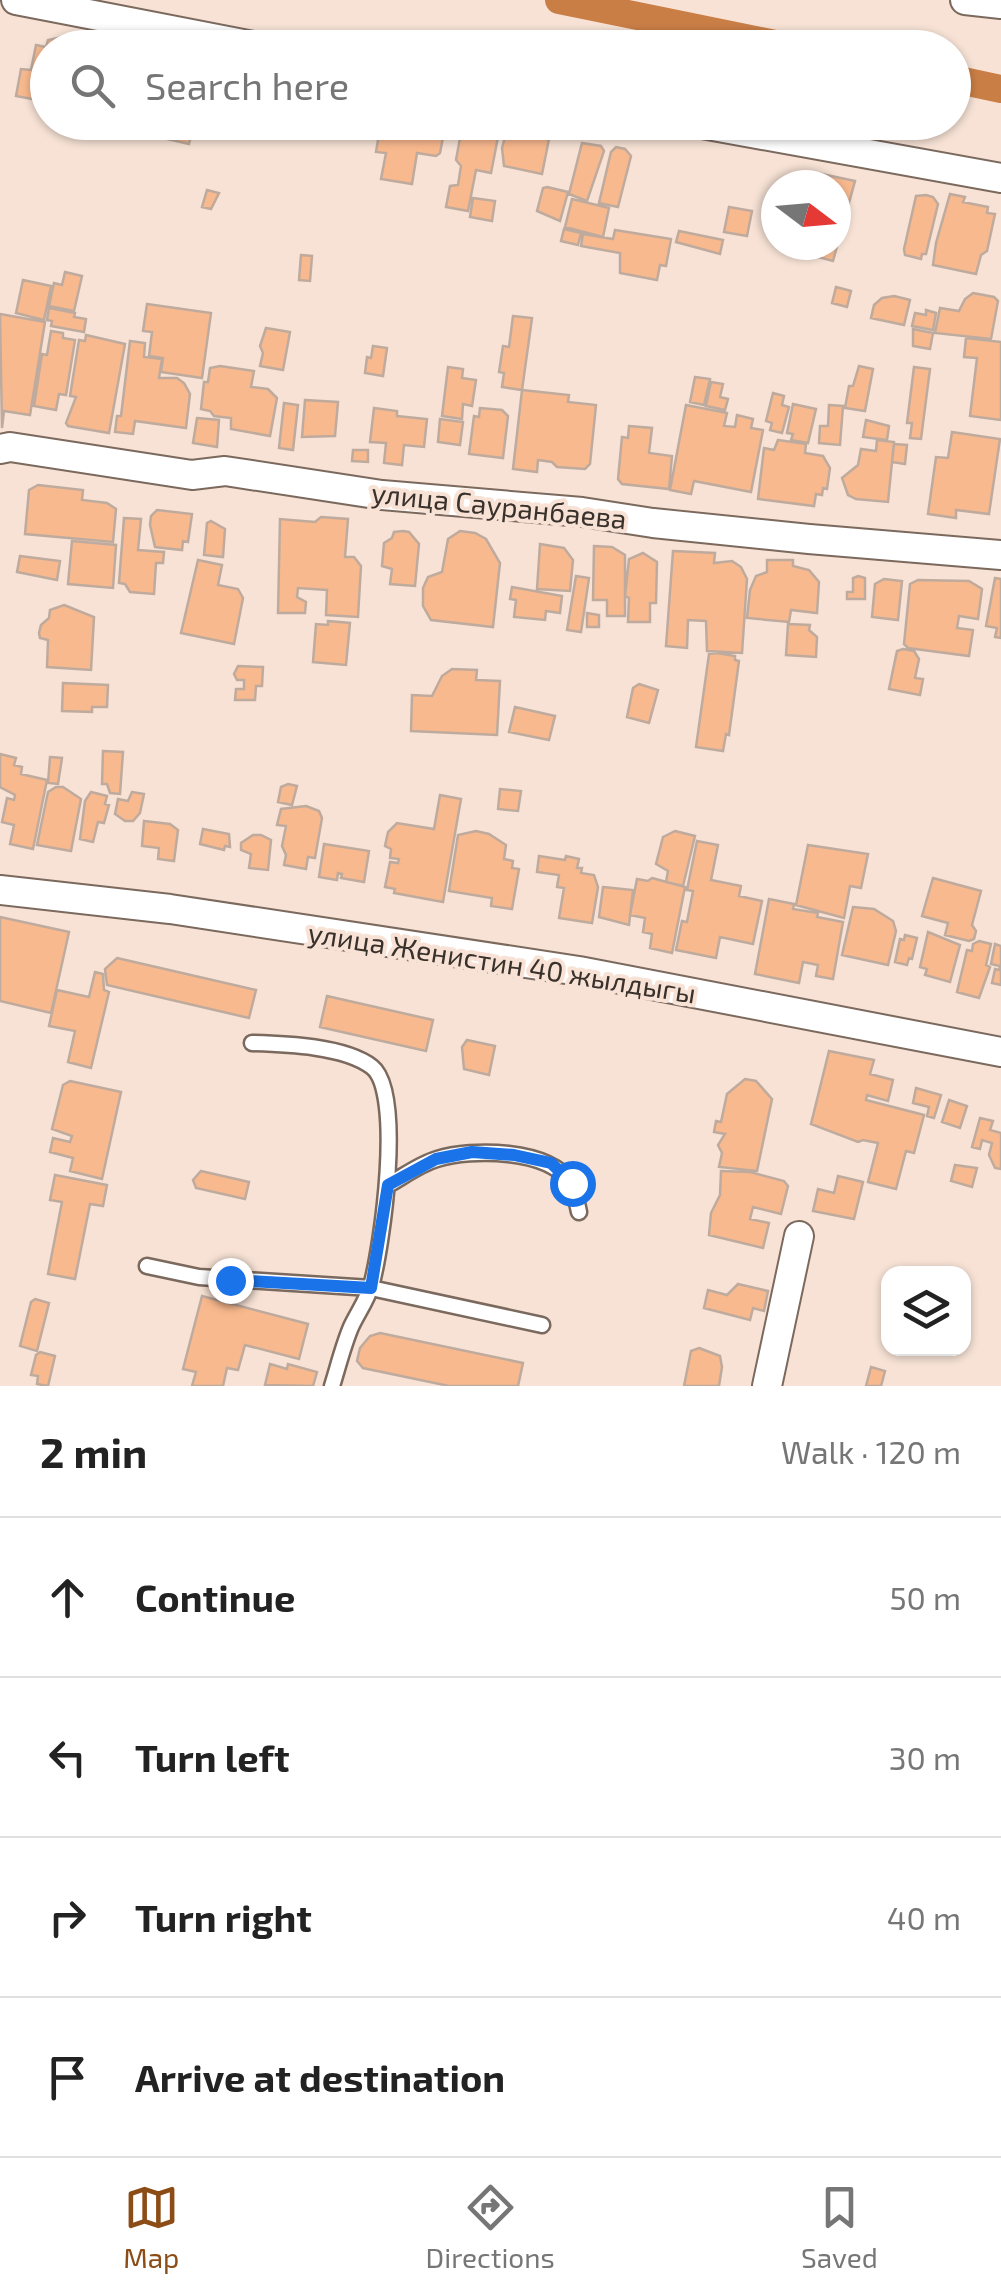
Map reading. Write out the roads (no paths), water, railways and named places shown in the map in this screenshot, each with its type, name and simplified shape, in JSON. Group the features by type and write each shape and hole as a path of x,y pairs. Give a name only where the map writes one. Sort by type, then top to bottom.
{"street":[{"path":"16,0 171,30"},
{"path":"965,0 1001,4"},
{"path":"791,140 1001,178"},
{"name":"улица Сауранбаева","path":"0,449 10,447 192,475 225,470 382,495 1001,555"},
{"name":"улица Женистин 40 жылдыгы","path":"0,890 170,908 578,972 1001,1052"},
{"path":"767,1386 799,1236"}],"lane":[{"path":"252,1042 295,1044 348,1056 372,1067 383,1082 388,1185 371,1288 349,1331 332,1386"},
{"path":"388,1185 436,1159 472,1152 514,1155 551,1163 572,1183 579,1212"},
{"path":"147,1266 199,1278 371,1288 542,1325"}],"waterway":[{"path":"559,0 706,30"},
{"path":"971,83 1001,89"}]}
